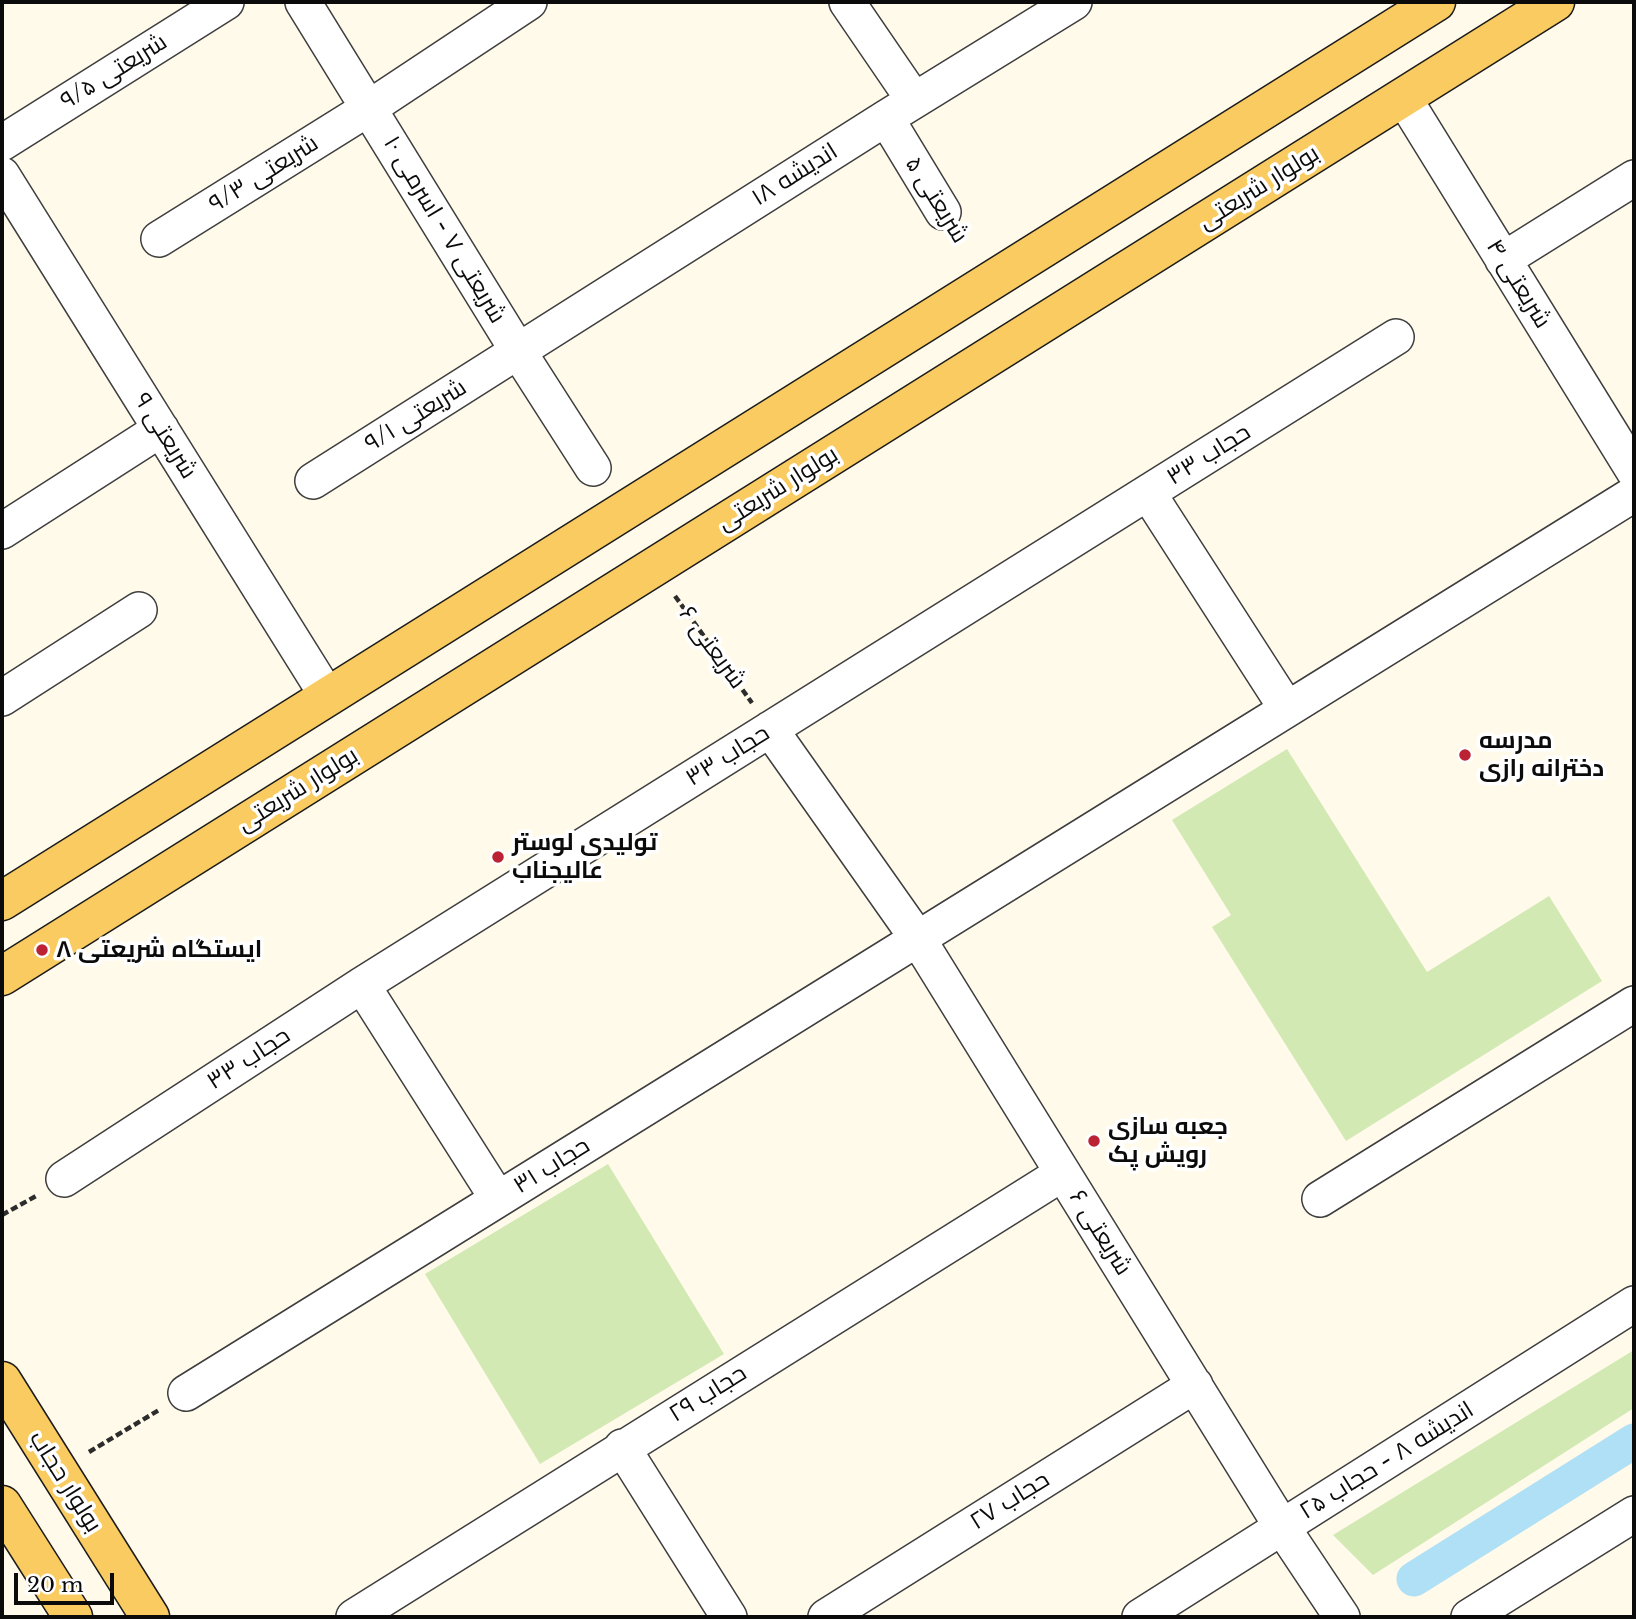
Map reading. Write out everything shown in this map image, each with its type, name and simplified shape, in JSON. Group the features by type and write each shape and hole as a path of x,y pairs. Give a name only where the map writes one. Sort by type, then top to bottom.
{"main road":[{"path":"2,901 1436,2"},
{"name":"بولوار شریعتی","path":"2,976 1555,2"},
{"name":"بولوار حجاب","path":"2,1381 150,1617"},
{"path":"2,1505 73,1617"}],"street":[{"name":"شریعتی ۹/۵","path":"2,143 226,2"},
{"name":"شریعتی ۷ - اسرمی ۱۰","path":"303,2 593,468"},
{"name":"شریعتی ۹/۳","path":"159,239 369,108 529,2"},
{"name":"شریعتی ۵","path":"847,2 900,109 943,212"},
{"name":"اندیشه ۱۸","path":"518,351 1074,2"},
{"name":"شریعتی ۴","path":"1403,97 1634,471"},
{"name":"شریعتی ۹","path":"2,175 328,697"},
{"path":"1503,260 1634,178"},
{"name":"حجاب ۳۳","path":"64,1179 362,985 1396,337"},
{"name":"شریعتی ۹/۱","path":"313,481 518,351"},
{"path":"2,531 161,429"},
{"path":"1148,493 1287,709"},
{"name":"حجاب ۳۱","path":"187,1393 1634,494"},
{"path":"2,698 139,610"},
{"name":"شریعتی ۶","path":"771,729 918,939 1282,1527 1342,1617"},
{"path":"362,985 498,1199"},
{"path":"1320,1199 1634,1004"},
{"name":"حجاب ۲۹","path":"354,1617 1063,1173"},
{"name":"اندیشه ۸ - حجاب ۲۵","path":"1140,1617 1634,1304"},
{"name":"حجاب ۲۷","path":"826,1617 1195,1385"},
{"path":"622,1447 729,1617"},
{"path":"1469,1617 1634,1514"}],"path":[{"name":"شریعتی ۶","path":"654,567 771,729"},
{"path":"58,1471 187,1393"}],"green space":[{"path":"1287,749 1427,972 1549,896 1602,981 1346,1141 1212,927 1231,915 1172,820"},
{"path":"608,1164 724,1354 540,1464 425,1274"},
{"path":"1634,1350 1634,1408 1373,1575 1333,1535"}],"waterway":[{"path":"1414,1579 1634,1441"}],"place":[{"name":"مدرسه دخترانه رازی","path":"1465,755"},
{"name":"تولیدی لوستر عالیجناب","path":"498,857"},
{"name":"ایستگاه شریعتی ۸","path":"42,950"},
{"name":"جعبه سازی رویش پک","path":"1094,1141"}]}
